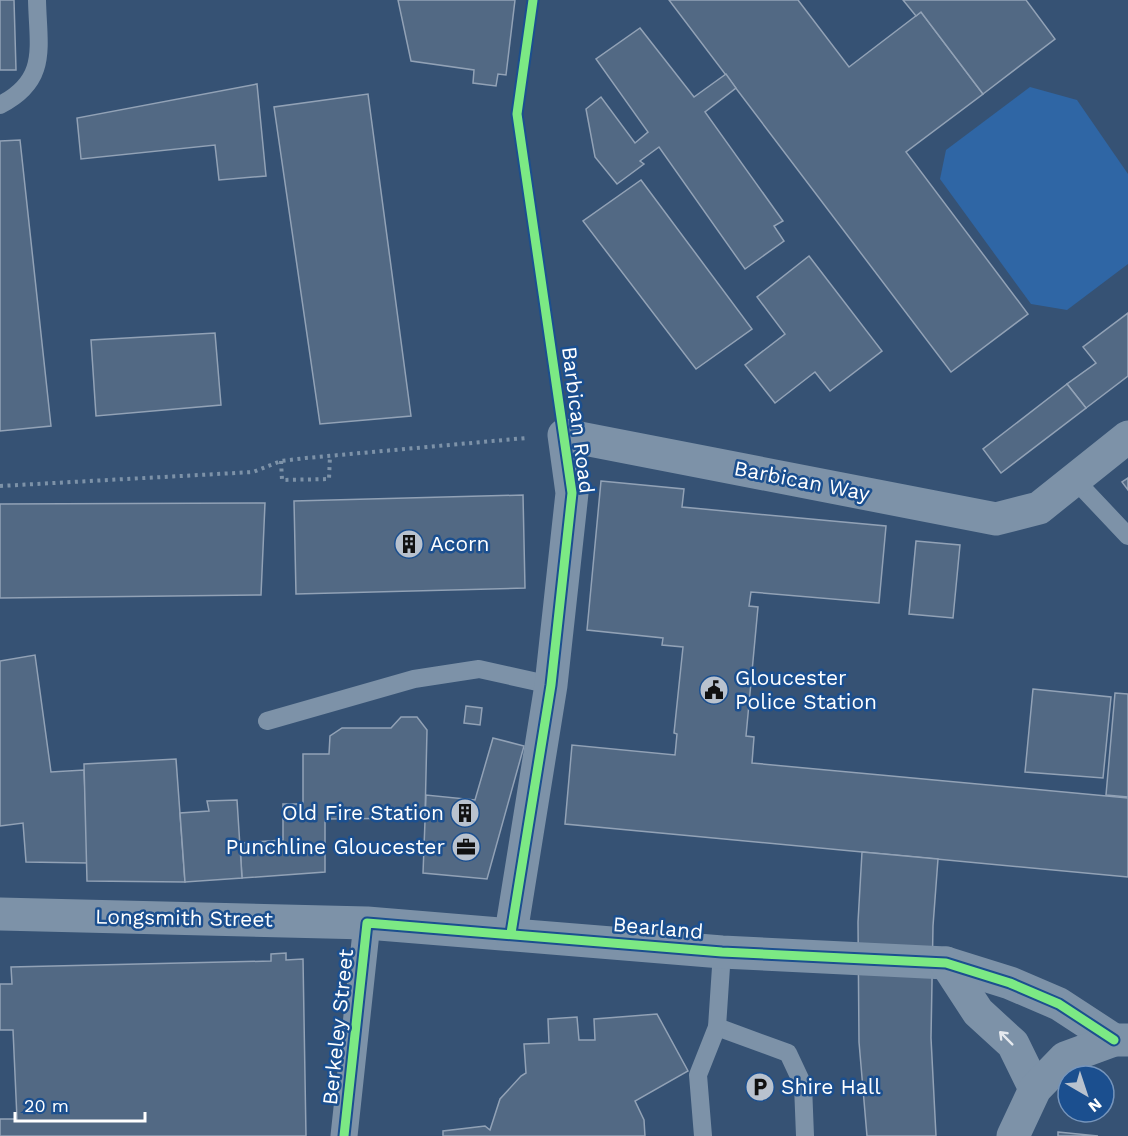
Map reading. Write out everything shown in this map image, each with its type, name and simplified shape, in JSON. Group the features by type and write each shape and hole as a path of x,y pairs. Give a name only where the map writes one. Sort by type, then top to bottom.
{"street":[{"name":"Barbican Way","path":"564,435 996,519 1039,508 1075,480"},
{"name":"Barbican Road","path":"511,933 551,685 572,493 564,435"},
{"path":"1075,480 1128,437"},
{"name":"Longsmith Street","path":"0,914 367,923"},
{"name":"Bearland","path":"367,923 722,952 945,963 1010,982 1059,1004 1121,1040"},
{"name":"Berkeley Street","path":"344,1136 367,923"},
{"path":"945,963 978,1012 1013,1044 1035,1089"},
{"path":"1013,1136 1035,1089 1065,1058 1121,1040"}],"lane":[{"path":"0,105 18,94 32,80 38,59 37,0"},
{"path":"1075,480 1128,536"},
{"path":"267,720 414,679 479,669 551,685"},
{"path":"703,1136 698,1075 717,1027 722,952"},
{"path":"717,1027 788,1053 803,1085 805,1136"}],"path":[{"path":"526,54 527,43"},
{"path":"0,486 254,472 281,462 330,456 564,435"},
{"path":"281,462 282,480 329,479 330,456"}],"shaded area":[{"path":"1030,87 1077,100 1128,174 1128,264 1067,310 1031,304 940,179 946,150"}],"building":[{"path":"0,0 14,0 16,70 0,70"},
{"path":"398,0 515,0 506,75 498,74 496,86 473,83 474,70 411,61"},
{"path":"669,0 798,0 849,67 921,12 983,94 906,152 1028,314 951,372"},
{"path":"903,0 1026,0 1055,39 983,94 921,12 916,16"},
{"path":"640,28 694,97 726,74 736,88 705,112 783,221 774,226 784,241 745,269 659,147 640,161 644,164 617,184 595,157 586,109 601,97 635,143 648,132 596,59"},
{"path":"257,84 266,176 219,180 215,145 81,159 77,118"},
{"path":"368,94 411,416 320,424 274,107"},
{"path":"20,140 51,426 0,431 0,141"},
{"path":"641,180 752,329 696,369 583,221"},
{"path":"809,256 882,351 830,391 815,372 775,403 745,365 785,334 757,297"},
{"path":"1128,313 1128,376 1086,408 1067,384 1096,363 1083,347"},
{"path":"215,333 221,405 96,416 91,340"},
{"path":"1067,384 1086,408 1001,473 983,449"},
{"path":"1128,478 1128,490 1122,482"},
{"name":"Gloucester Police Station","path":"601,481 684,489 682,507 886,526 879,603 751,592 749,606 758,607 746,736 754,737 752,763 1128,798 1128,877 565,824 572,745 675,755 677,734 674,733 683,647 662,645 663,638 587,630"},
{"name":"Acorn","path":"523,495 525,588 296,594 294,501"},
{"path":"265,503 261,595 0,598 0,504"},
{"path":"916,541 960,545 953,618 909,614"},
{"path":"35,655 51,772 84,770 88,863 26,862 23,823 0,826 0,661"},
{"path":"1033,689 1111,697 1103,778 1025,772"},
{"path":"1115,693 1128,694 1128,797 1106,795"},
{"path":"466,706 482,708 480,725 464,723"},
{"path":"401,717 417,717 427,730 425,818 325,819 325,872 242,878 240,843 283,840 283,804 303,804 303,754 329,754 330,736 342,728 391,728"},
{"name":"Old Fire Station","path":"493,738 524,746 487,879 423,873 426,795 475,800"},
{"path":"176,759 185,882 87,881 84,764"},
{"path":"237,800 242,878 185,882 180,813 209,811 207,801"},
{"path":"862,852 938,859 933,926 931,1038 936,1136 867,1136 859,1042 858,922"},
{"path":"286,953 286,960 303,959 306,1136 0,1136 0,1119 17,1119 13,1030 0,1030 0,984 12,984 11,967 271,961 271,954"},
{"path":"657,1014 688,1071 635,1101 644,1120 645,1136 443,1136 443,1131 485,1126 490,1130 500,1099 526,1073 524,1044 549,1043 548,1019 577,1017 579,1040 595,1040 594,1019"},
{"path":"1058,1132 1098,1136 1058,1136"}],"cycle path":[{"path":"511,933 551,685 572,493 517,114 533,0"},
{"path":"344,1136 367,923 722,952 946,963 1010,983 1059,1004 1114,1040"}],"place":[{"name":"Acorn","path":"409,544"},
{"name":"Gloucester Police Station","path":"714,690"},
{"name":"Old Fire Station","path":"465,813"},
{"name":"Punchline Gloucester","path":"466,847"},
{"name":"Shire Hall","path":"760,1087"}]}
